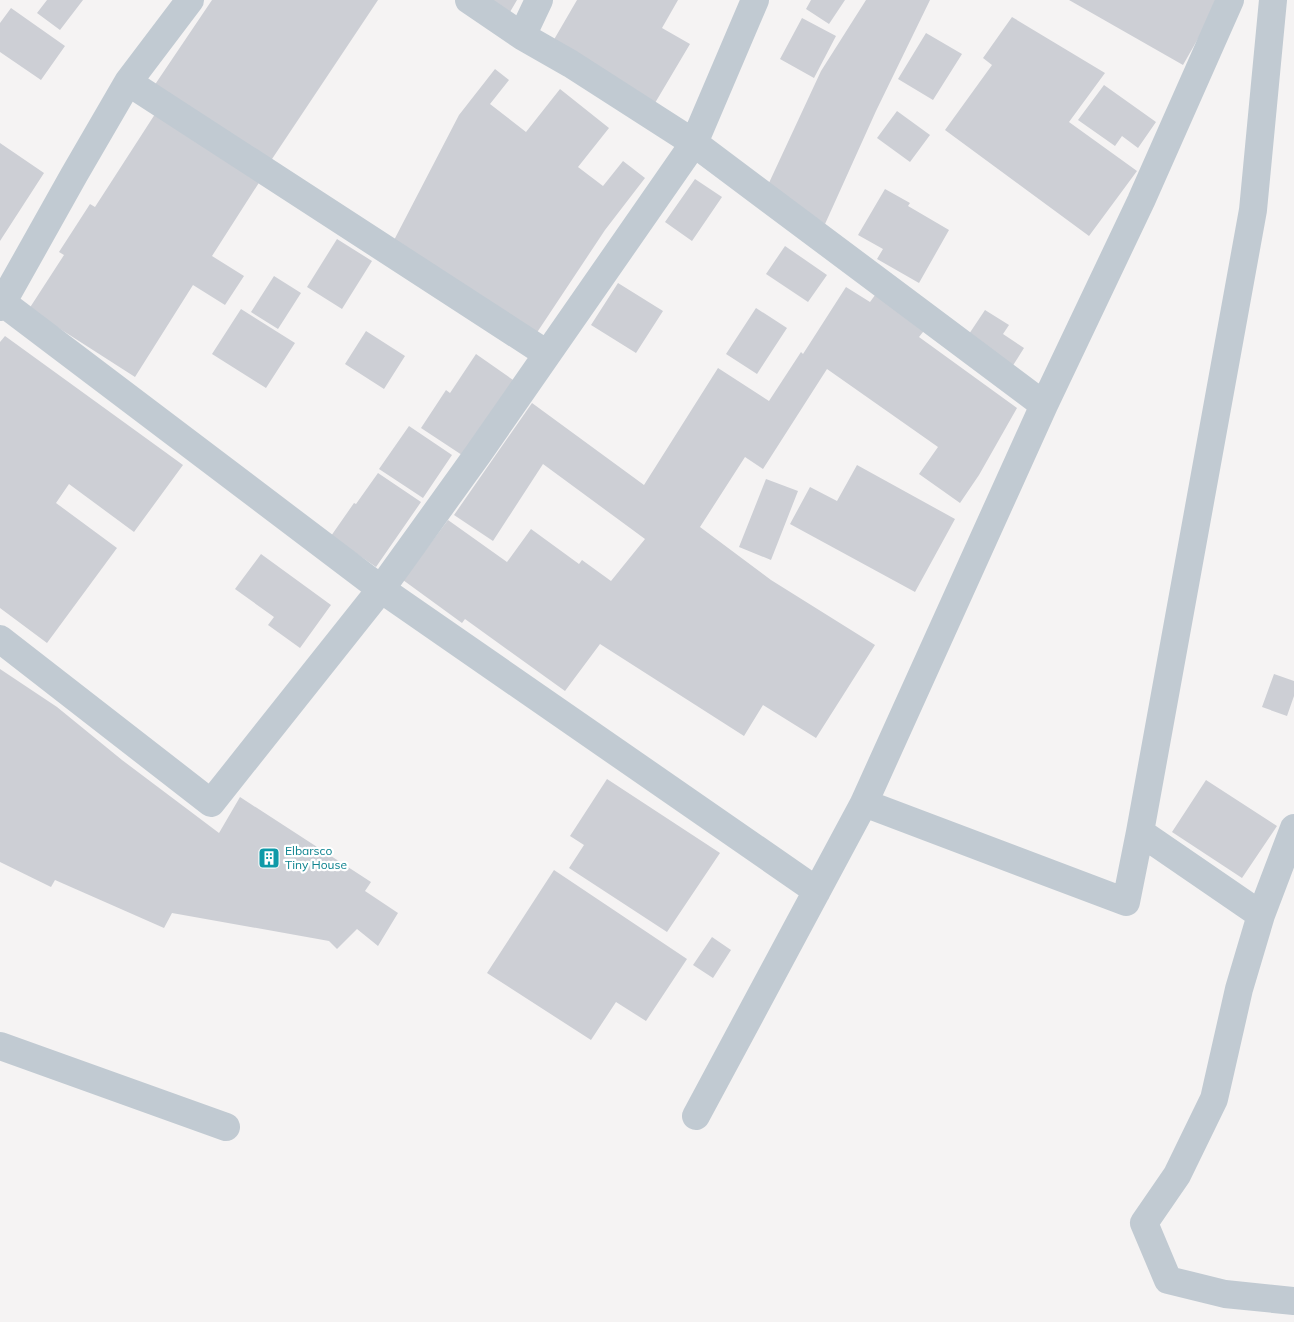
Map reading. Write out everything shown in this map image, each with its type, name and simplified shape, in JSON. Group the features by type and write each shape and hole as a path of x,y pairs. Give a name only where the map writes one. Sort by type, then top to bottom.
{"street":[{"path":"190,0 128,82 2,305 381,589 817,891"},
{"path":"469,0 522,36 571,64 694,143 1044,405"},
{"path":"522,36 539,0"},
{"path":"0,640 211,803 381,589 694,143 755,0"},
{"path":"696,1116 864,803 1044,405 1141,201 1230,0"},
{"path":"864,803 1126,902 1253,210 1272,0"},
{"path":"128,82 547,354"},
{"path":"1294,828 1260,914 1239,988 1214,1099 1177,1175 1144,1223 1168,1280 1225,1294 1294,1301"},
{"path":"1140,832 1260,914"},
{"path":"0,1046 226,1127"}],"building":[{"path":"47,0 83,0 60,30 37,13"},
{"path":"212,0 378,0 270,162 154,86"},
{"path":"489,0 517,0 510,12"},
{"path":"577,0 678,0 662,28 690,44 655,103 552,43"},
{"path":"811,0 845,0 829,24 806,9"},
{"path":"866,0 930,0 876,111 825,224 768,185 821,71"},
{"path":"1069,0 1220,0 1183,65"},
{"path":"11,8 65,46 41,80 0,52 0,23"},
{"path":"1012,17 1105,73 1069,122 1137,171 1089,236 945,130 992,65 983,58"},
{"path":"802,18 836,36 814,78 780,59"},
{"path":"926,33 962,54 933,100 898,79"},
{"path":"495,69 509,80 490,104 526,132 560,89 609,128 578,167 603,186 623,161 645,178 605,230 534,337 392,244 459,115"},
{"path":"1104,85 1156,122 1138,148 1122,136 1115,146 1078,120"},
{"path":"157,111 262,178 212,256 244,276 225,305 193,285 135,377 29,309 64,255 59,252 90,204 95,207"},
{"path":"897,111 930,135 910,162 877,138"},
{"path":"0,143 44,173 0,241"},
{"path":"695,179 722,197 692,241 665,222"},
{"path":"885,189 910,203 908,206 949,230 919,283 877,259 883,249 858,235"},
{"path":"337,239 372,261 342,309 307,287"},
{"path":"785,246 827,275 808,302 766,274"},
{"path":"274,276 301,293 278,329 251,312"},
{"path":"618,283 663,311 636,353 591,325"},
{"path":"846,287 870,302 878,291 927,327 919,337 1017,408 979,475 960,503 919,474 938,447 827,369 763,469 745,457 700,527 771,580 875,645 816,738 763,705 744,736 600,644 565,691 465,619 462,623 403,580 448,520 507,562 531,529 579,564 582,560 611,581 645,539 543,464 493,541 454,515 532,403 644,485 718,368 769,401 801,352 803,354"},
{"path":"756,308 787,328 757,374 726,354"},
{"path":"241,309 295,343 266,388 212,354"},
{"path":"985,310 1009,325 1003,334 1024,348 1012,367 967,337"},
{"path":"366,331 405,356 384,389 345,364"},
{"path":"5,336 183,465 134,532 69,484 56,503 117,548 47,643 0,608 0,342"},
{"path":"476,354 516,382 465,457 421,428 446,390 450,393"},
{"path":"409,426 452,455 423,498 379,469"},
{"path":"857,465 955,519 915,592 790,524 810,487 837,501"},
{"path":"378,473 421,502 376,567 331,536"},
{"path":"766,479 798,491 771,560 739,547"},
{"path":"261,554 331,605 300,648 268,625 274,617 235,589"},
{"path":"0,669 57,707 122,760 219,833 240,797 371,882 365,891 398,913 378,946 357,929 337,949 329,941 172,913 164,928 55,880 51,887 0,862"},
{"path":"1274,674 1294,681 1294,696 1287,716 1262,707"},
{"path":"607,779 720,853 667,932 569,868 584,845 570,836"},
{"path":"1206,780 1277,826 1242,878 1172,832"},
{"path":"554,870 687,959 646,1021 616,1002 591,1040 487,973"},
{"path":"712,937 731,950 713,978 693,965"}],"place":[{"name":"Elbarsco Tiny House","path":"269,858"}]}
